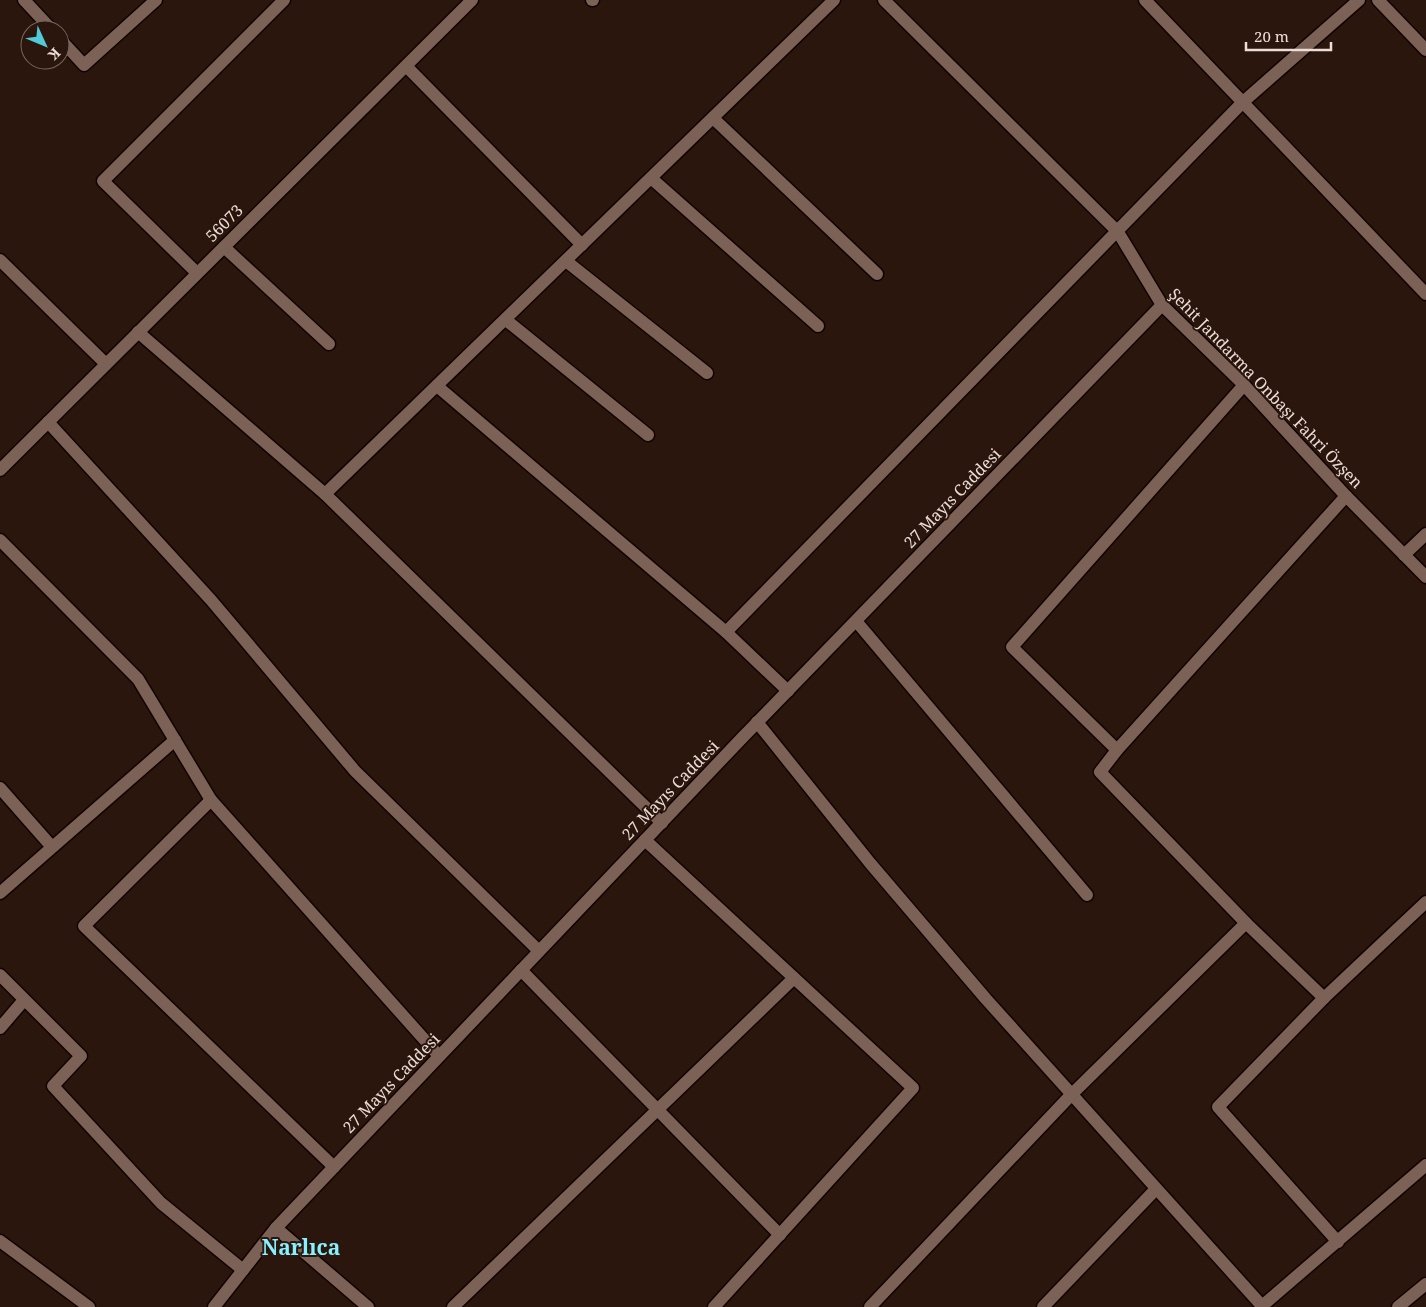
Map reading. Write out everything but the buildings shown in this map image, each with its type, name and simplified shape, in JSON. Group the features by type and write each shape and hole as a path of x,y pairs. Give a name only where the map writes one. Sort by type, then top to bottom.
{"street":[{"path":"24,0 43,20"},
{"path":"70,50 84,65 156,0"},
{"path":"198,273 103,181 284,0"},
{"name":"56073","path":"0,470 472,0"},
{"path":"325,494 834,0"},
{"name":"Şehit Jandarma Onbaşı Fahri Özşen","path":"884,0 1118,232 1162,305 1244,385 1346,496 1426,577"},
{"path":"1145,0 1426,294"},
{"path":"726,632 1243,102 1360,0"},
{"path":"1378,0 1426,50"},
{"path":"406,66 582,245"},
{"path":"712,118 877,274"},
{"path":"651,178 818,326"},
{"path":"224,246 329,344"},
{"path":"0,260 106,364"},
{"path":"566,261 707,373"},
{"name":"27 Mayıs Caddesi","path":"214,1307 276,1228 757,722 1162,305"},
{"path":"506,320 648,435"},
{"path":"138,332 325,494 662,823"},
{"path":"1116,750 1012,647 1244,385"},
{"path":"437,386 726,632 788,691"},
{"path":"48,422 211,600 355,771 539,951"},
{"path":"1324,998 1246,923 1100,772 1116,750 1346,496"},
{"path":"1404,555 1426,534"},
{"path":"0,540 138,679 211,800 439,1056"},
{"path":"856,620 1088,895"},
{"path":"757,722 876,870 986,999 1263,1306 1426,1165"},
{"path":"0,893 175,740"},
{"path":"0,788 52,847"},
{"path":"211,800 84,926 334,1167"},
{"path":"645,840 913,1088 714,1307"},
{"path":"1338,1242 1218,1107 1324,998 1426,902"},
{"path":"870,1307 1071,1095 1246,923"},
{"path":"521,970 780,1235"},
{"path":"0,975 80,1056 53,1086 161,1203 243,1270"},
{"path":"453,1307 794,978"},
{"path":"0,1028 24,1000"},
{"path":"1042,1307 1156,1189"},
{"path":"276,1228 368,1307"},
{"path":"0,1241 89,1307"},
{"path":"1398,1307 1426,1284"}],"district":[{"name":"Narlıca","path":"301,1247"}]}
